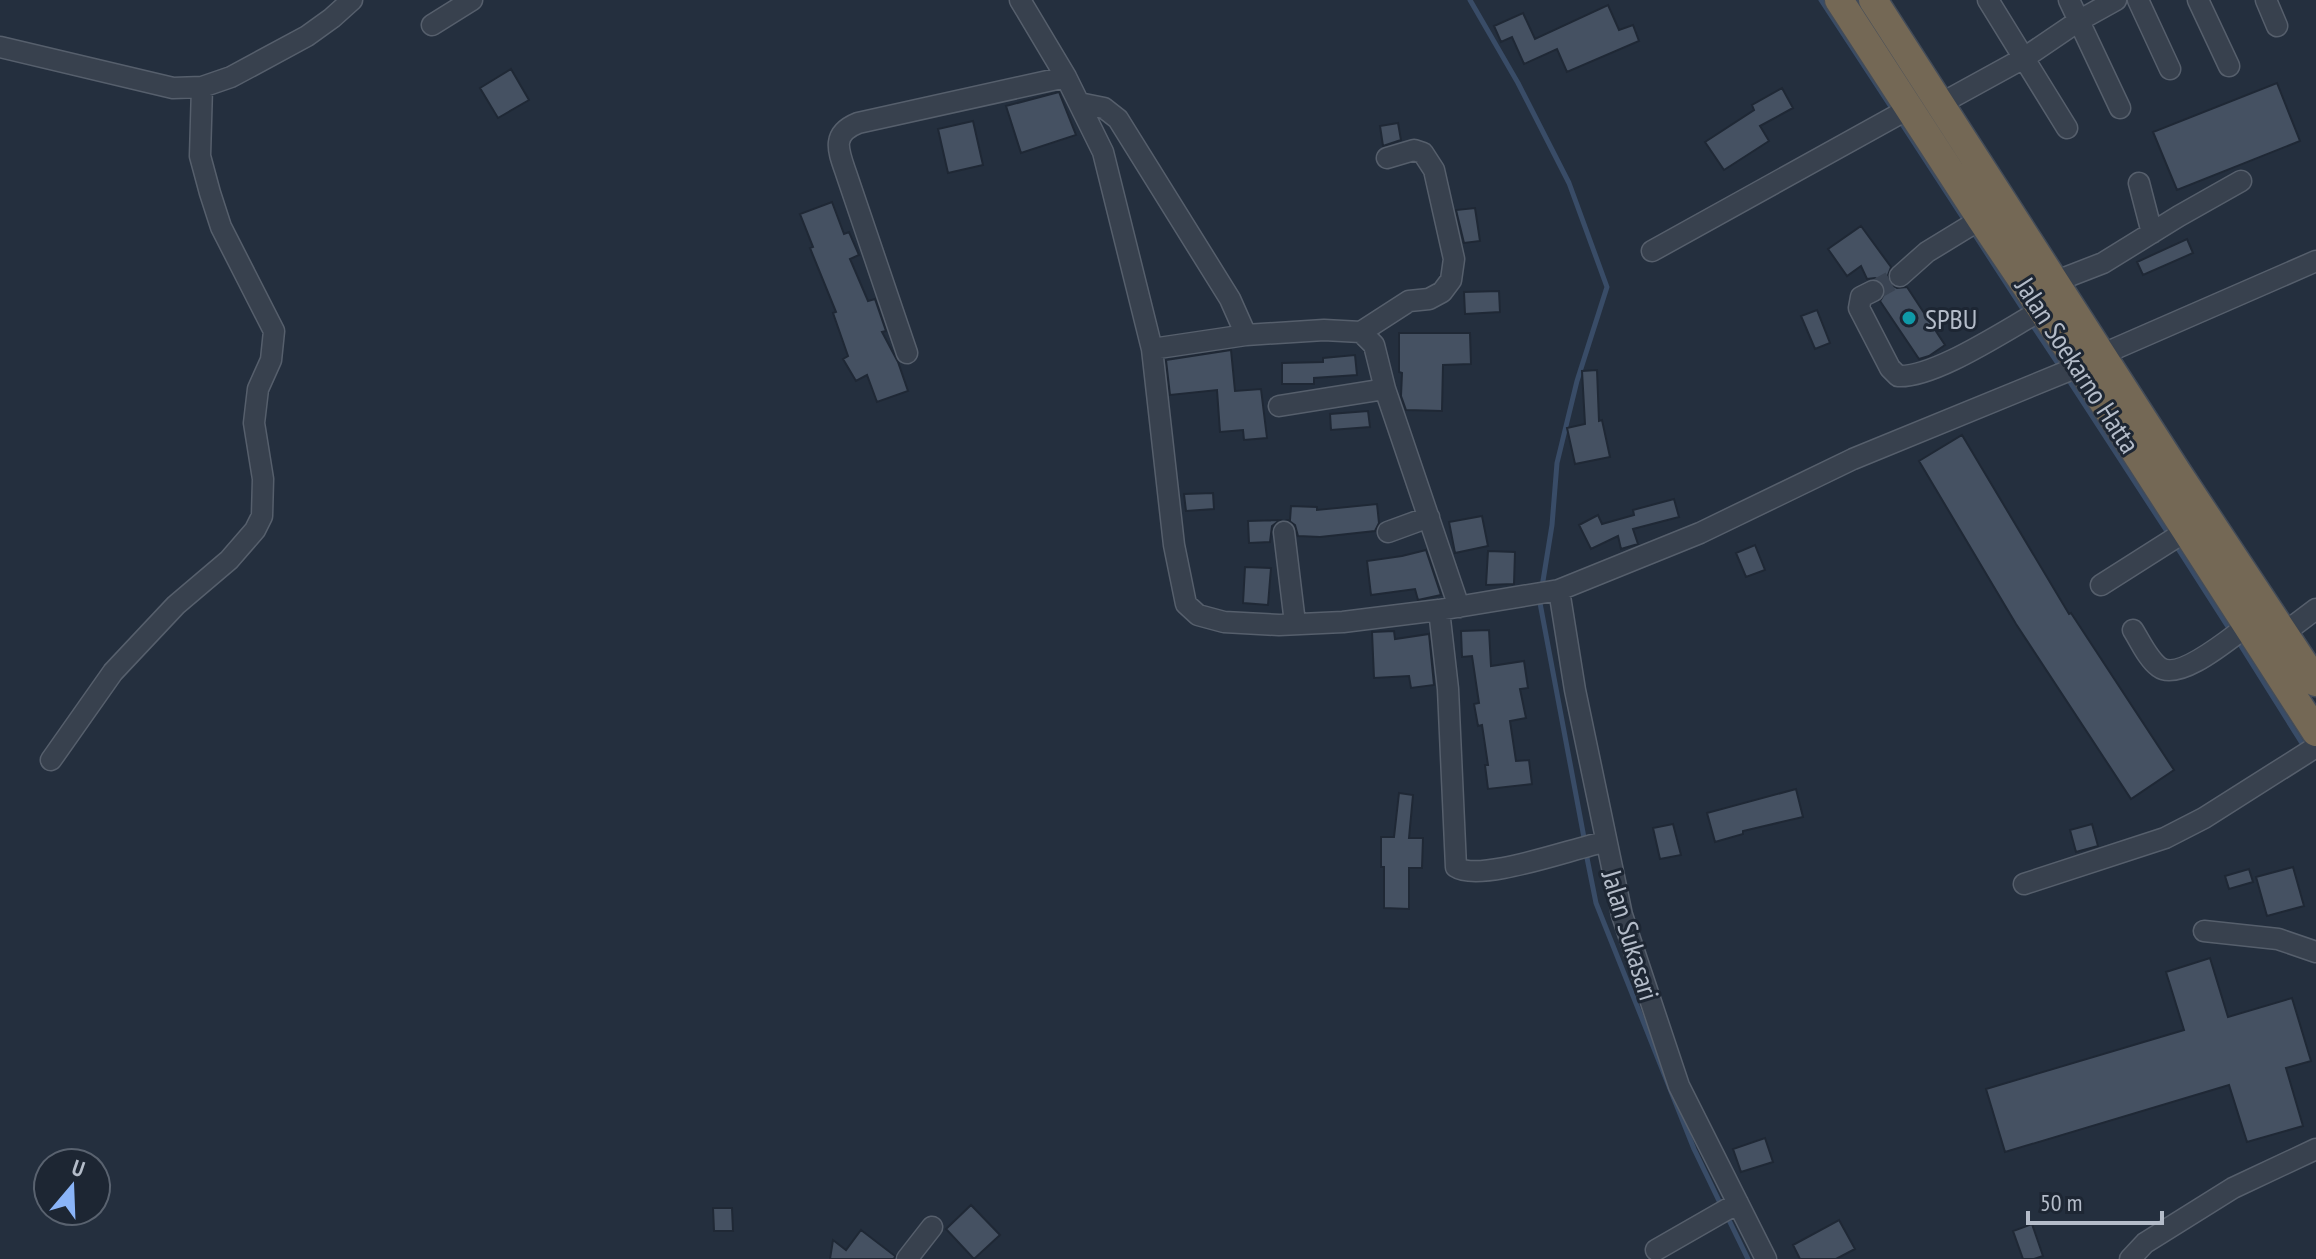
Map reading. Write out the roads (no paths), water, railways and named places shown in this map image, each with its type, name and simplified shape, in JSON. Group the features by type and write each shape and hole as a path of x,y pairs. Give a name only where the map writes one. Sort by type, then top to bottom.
{"highway":[{"name":"Jalan Soekarno Hatta","path":"1839,0 1906,110 2042,310 2177,472 2316,682"},
{"name":"Jalan Soekarno Hatta","path":"1873,0 1942,103 2054,282 2085,364 2182,534 2315,743"}],"street":[{"path":"0,47 173,88 202,87 231,77 307,36 352,0"},
{"path":"432,25 472,0"},
{"path":"1020,0 1066,77 1103,152 1152,349 1174,545 1186,604 1198,615 1224,622 1279,625 1343,622 1554,592 1700,533 1853,459 2085,364 2316,261"},
{"path":"1988,0 2018,61 2067,128"},
{"path":"2069,0 2120,108"},
{"path":"1942,103 2018,61 2116,0"},
{"path":"2138,0 2170,69"},
{"path":"2198,0 2229,66"},
{"path":"2266,0 2277,26"},
{"path":"907,353 840,155 839,139 846,128 858,123 1066,77"},
{"path":"51,760 113,672 176,605 229,560 255,530 262,516 263,479 254,423 258,389 271,360 274,331 221,227 210,193 200,156 202,87"},
{"path":"1079,103 1104,108 1125,128 1230,299 1246,335"},
{"path":"1652,251 1906,110"},
{"path":"1152,349 1246,335 1324,330 1361,332 1409,301 1429,299 1442,292 1451,280 1453,270 1451,243 1434,170 1423,153 1414,150 1387,158"},
{"path":"2054,282 2103,263 2241,181"},
{"path":"2139,183 2152,233"},
{"path":"1900,276 1927,252 1981,219"},
{"path":"1873,291 1861,297 1859,308 1890,368 1898,376 1918,375 1988,342 2042,310"},
{"path":"1361,332 1374,345 1385,389 1429,517 1449,609 1448,689 1456,867 1463,872 1499,870 1600,843"},
{"path":"1279,406 1385,389"},
{"path":"1388,532 1429,517"},
{"path":"1284,532 1295,623"},
{"path":"2101,585 2182,534"},
{"name":"Jalan Sukasari","path":"1554,592 1575,690 1600,843 1622,915 1679,1086 1735,1205 1766,1259"},
{"path":"2284,633 2316,609"},
{"path":"2133,630 2157,666 2168,671 2180,670 2195,662 2243,629"},
{"path":"2024,884 2165,838 2258,785 2315,743"},
{"path":"2204,931 2278,939 2316,952"},
{"path":"2130,1259 2145,1243 2233,1188 2316,1149"},
{"path":"1656,1250 1735,1205"},
{"path":"907,1259 932,1227"}],"waterway":[{"path":"1470,0 1518,83 1569,183 1607,287 1577,381 1557,463 1552,525 1542,587"},
{"path":"1821,0 1893,110"},
{"path":"1898,118 1967,224"},
{"path":"1973,232 2026,314"},
{"path":"2031,323 2061,368"},
{"path":"2066,376 2170,536"},
{"path":"2175,544 2230,630"},
{"path":"1541,597 1585,843"},
{"path":"2236,638 2305,748"},
{"path":"1586,853 1596,903 1694,1149 1721,1205"},
{"path":"1726,1214 1748,1259"}],"tunnel":[{"path":"1873,291 1900,276"}],"place":[{"name":"SPBU","path":"1909,318"}]}
